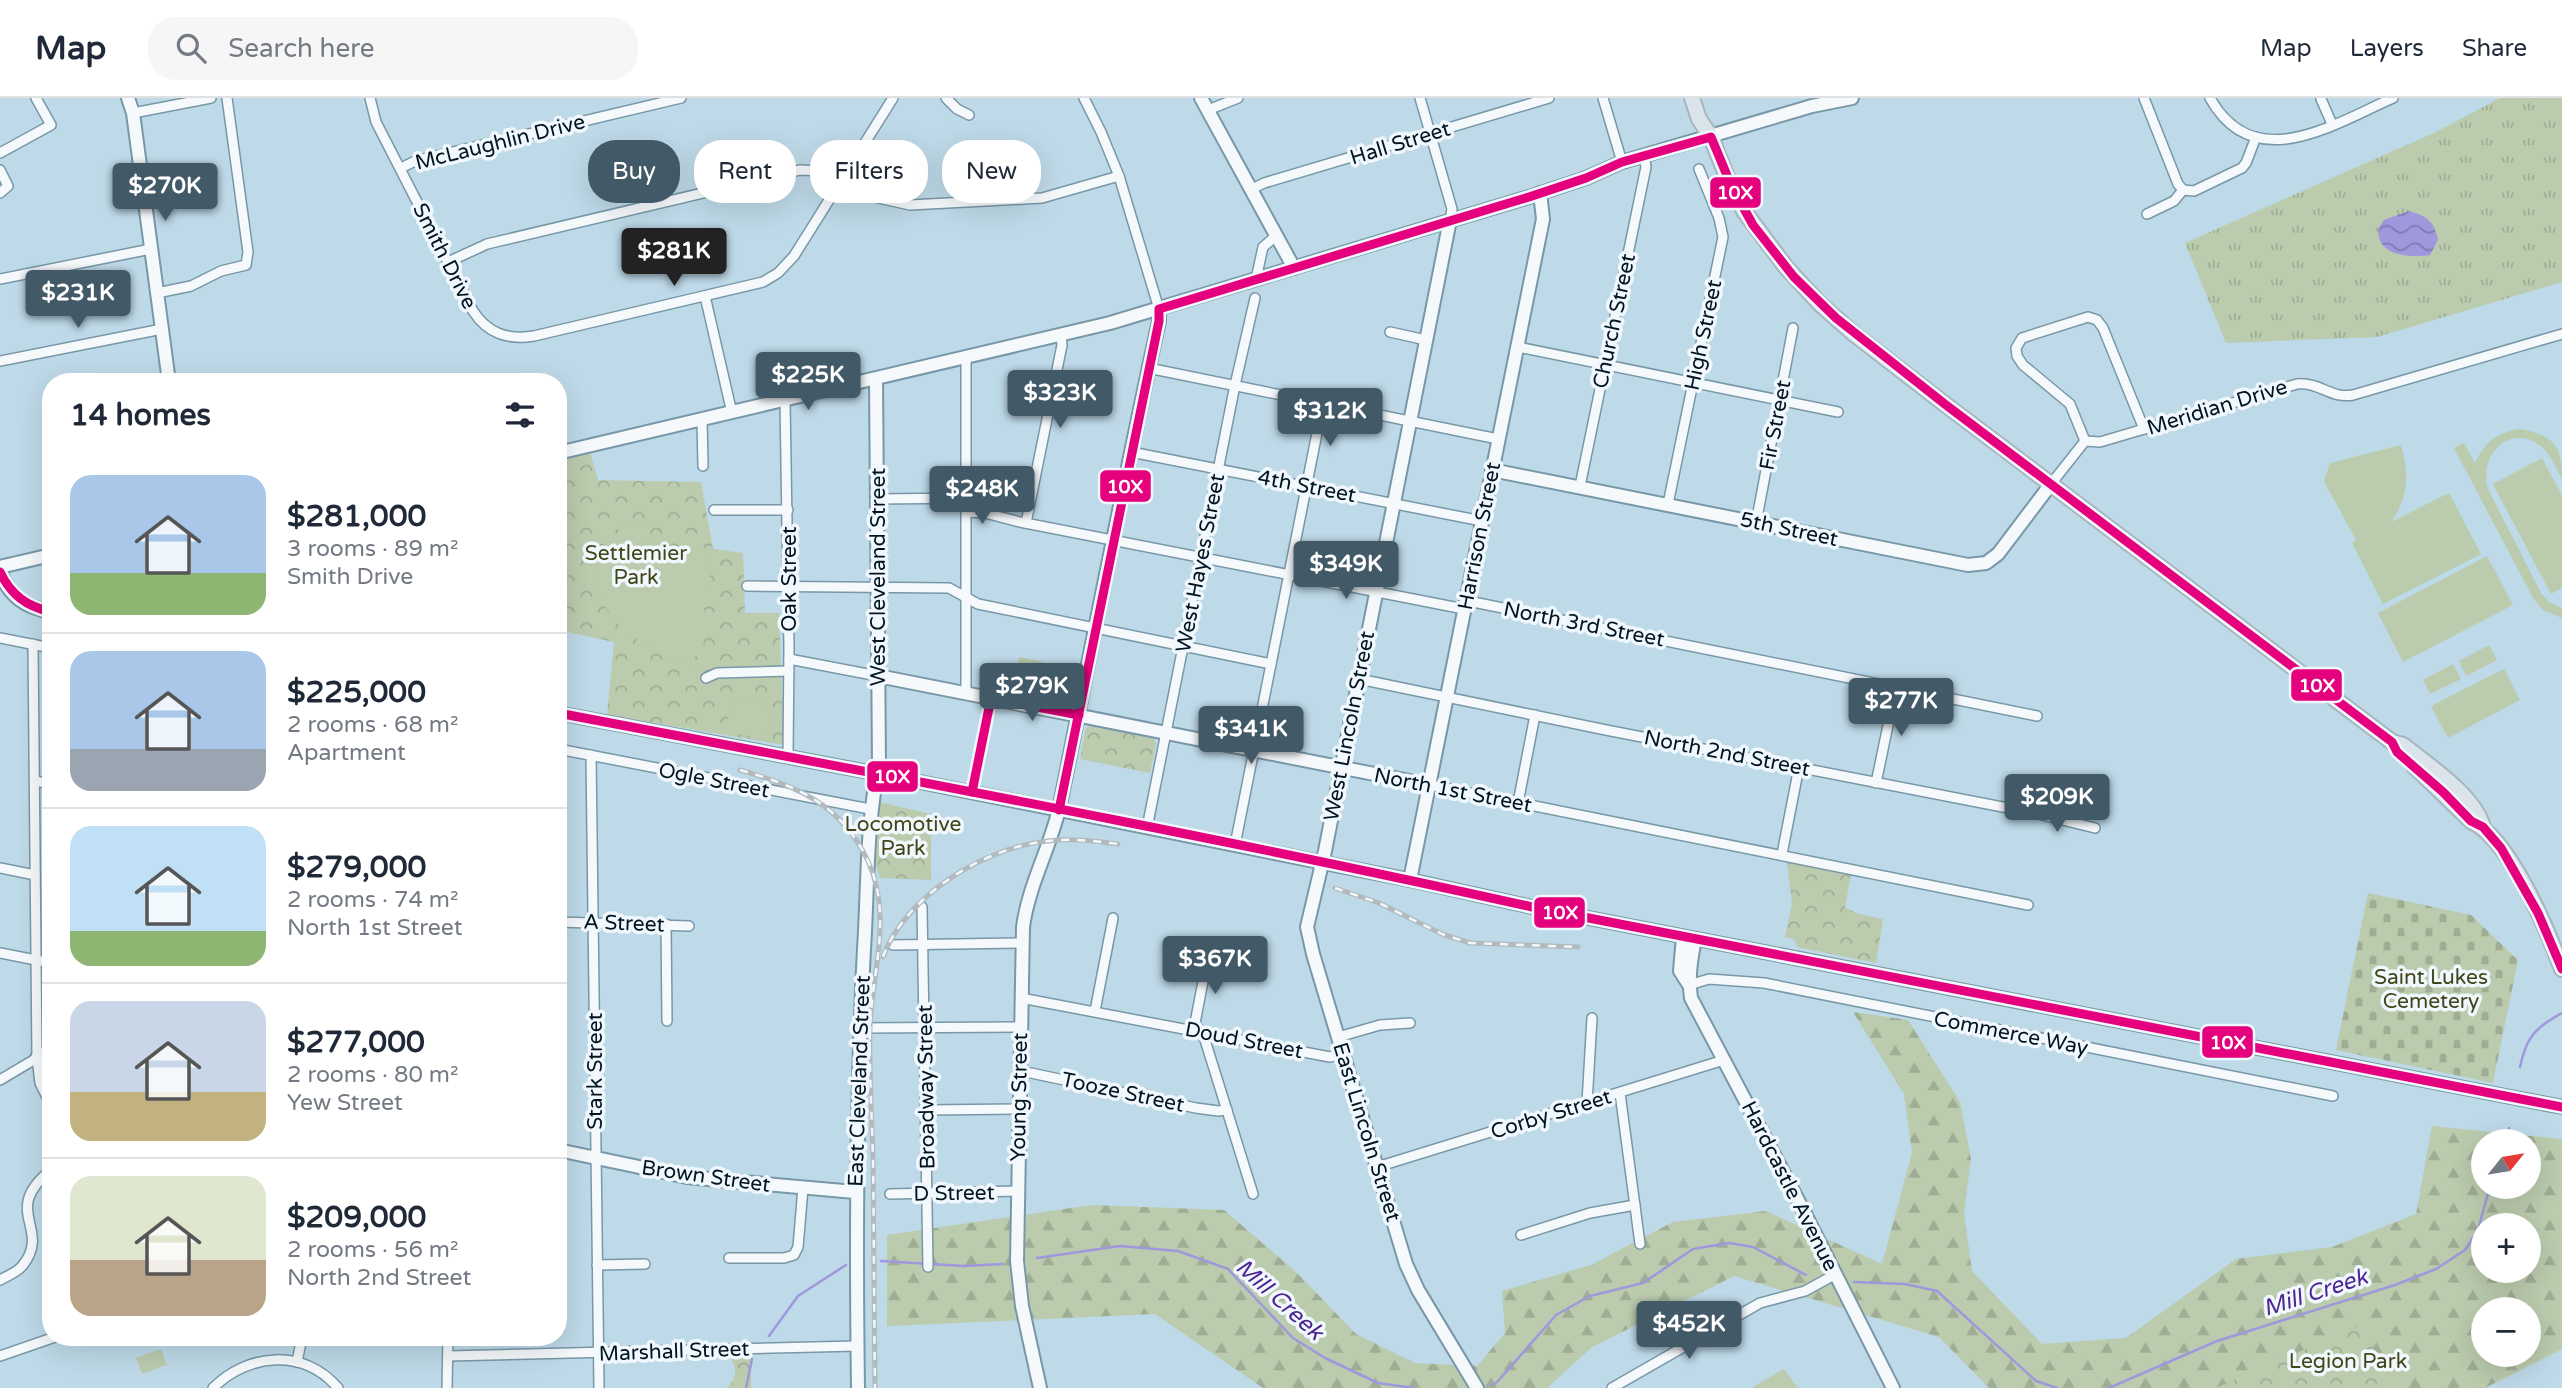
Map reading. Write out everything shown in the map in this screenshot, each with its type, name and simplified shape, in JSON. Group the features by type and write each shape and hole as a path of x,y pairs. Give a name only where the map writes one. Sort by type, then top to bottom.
{"main road":[{"path":"1692,98 1699,119 1711,136 1744,211 1773,252 1806,289 1877,352 2392,742 2397,752 2472,821 2483,827 2501,848 2526,890 2562,969"},
{"path":"1702,98 1709,116 1711,136"}],"street":[{"path":"0,153 51,125 36,98"},
{"path":"128,98 133,113 168,373"},
{"path":"133,113 211,98"},
{"path":"157,293 191,286 221,271 246,265 248,252 227,98"},
{"name":"Smith Drive","path":"370,98 376,122 477,318 488,329 510,338 534,336 763,282 778,273 794,256 827,203"},
{"name":"McLaughlin Drive","path":"401,168 412,162 681,98"},
{"name":"Smith Drive","path":"867,140 893,98"},
{"path":"946,98 957,109 969,114"},
{"path":"1084,98 1119,176 1158,309"},
{"path":"1238,98 1204,104 1294,268"},
{"name":"West Lincoln Street","path":"1322,862 1452,209 1420,98"},
{"name":"Hall Street","path":"1252,189 1264,183 1549,98"},
{"path":"1603,98 1622,162"},
{"path":"567,451 1061,335 1158,309 1540,193 1586,178 1622,162 1812,106 1852,98"},
{"path":"2144,98 2178,184 2183,190 2194,191 2239,170 2246,163 2256,137"},
{"path":"2210,98 2219,113 2231,123 2256,137 2284,141 2302,138 2393,98"},
{"path":"2318,98 2332,124"},
{"name":"Church Street","path":"1580,486 1646,167 1644,157"},
{"path":"448,262 496,242 810,169"},
{"name":"High Street","path":"1668,504 1723,237 1719,218 1699,169"},
{"path":"0,170 7,182 4,191"},
{"path":"892,203 911,205 1042,198 1119,176"},
{"path":"2147,214 2174,201 2183,190"},
{"name":"Harrison Street","path":"1410,880 1543,219 1540,193"},
{"path":"1256,279 1264,247 1277,235"},
{"path":"0,279 151,249"},
{"path":"705,296 733,413"},
{"name":"West Hayes Street","path":"1147,828 1235,385 1255,298"},
{"name":"Young Street","path":"1040,1388 1019,1285 1022,943 1029,899 1059,810 1159,321 1158,309"},
{"path":"2051,484 2085,441 2070,404 2020,361 2015,348 2022,338 2088,317 2098,320 2144,429"},
{"name":"Fir Street","path":"1756,523 1794,328"},
{"path":"0,361 162,329"},
{"path":"1390,332 1426,340"},
{"name":"Meridian Drive","path":"2085,441 2100,442 2293,384 2320,386 2336,396 2353,395 2562,334"},
{"path":"1026,523 1062,345 1061,335"},
{"path":"1518,347 1838,412"},
{"path":"966,356 966,694"},
{"path":"1148,368 1498,439"},
{"name":"West Cleveland Street","path":"876,379 877,775"},
{"name":"Oak Street","path":"785,400 788,758"},
{"path":"1235,845 1323,403"},
{"path":"702,420 703,466"},
{"name":"4th Street","path":"1131,452 1482,521"},
{"name":"5th Street","path":"1492,470 1959,564 1980,565 1998,554 2051,484"},
{"path":"877,499 967,498"},
{"path":"714,510 788,510"},
{"name":"North 3rd Street","path":"967,512 985,513 1459,608 1473,602 2037,716"},
{"path":"42,557 0,569 6,587 22,603 42,609"},
{"path":"747,586 949,588 978,604 1271,664"},
{"path":"0,638 42,646"},
{"path":"33,644 37,1058 42,1089"},
{"path":"789,659 878,676"},
{"path":"706,678 717,673 789,671"},
{"name":"North 1st Street","path":"878,676 2028,905"},
{"name":"North 2nd Street","path":"1359,679 2034,813 2095,828"},
{"path":"1876,783 1896,687"},
{"path":"972,792 991,698"},
{"path":"567,715 972,792 1410,880 1469,895 2562,1107"},
{"path":"1518,803 1535,715"},
{"name":"Ogle Street","path":"567,751 870,809"},
{"name":"Stark Street","path":"591,755 599,1388"},
{"path":"1782,854 1799,767"},
{"name":"East Cleveland Street","path":"858,1388 855,1192 859,1028 870,809 877,775"},
{"path":"35,781 42,782"},
{"name":"East Lincoln Street","path":"1322,862 1307,931 1343,1054 1413,1281 1477,1388"},
{"path":"0,868 35,875"},
{"name":"Broadway Street","path":"922,906 928,1267"},
{"path":"1095,1011 1113,918"},
{"name":"A Street","path":"567,922 689,926"},
{"path":"666,924 667,1021"},
{"name":"Hardcastle Avenue","path":"1689,938 1691,998 1893,1388"},
{"path":"893,945 1022,943"},
{"path":"0,953 42,962"},
{"path":"1206,966 1195,1023 1205,1040 1253,1194"},
{"name":"Commerce Way","path":"1689,985 1709,979 1764,983 2333,1096"},
{"name":"Doud Street","path":"1021,998 1330,1057 1343,1054"},
{"path":"1587,1102 1592,1018"},
{"path":"1338,1037 1380,1026 1410,1023"},
{"path":"859,1028 1021,1027"},
{"path":"0,1080 42,1055"},
{"name":"Corby Street","path":"1377,1167 1724,1060"},
{"name":"Tooze Street","path":"1020,1072 1196,1108 1227,1110"},
{"path":"1619,1093 1640,1244"},
{"path":"926,1110 1019,1109"},
{"name":"Brown Street","path":"567,1152 687,1177 855,1192"},
{"path":"0,1280 21,1267 29,1252 29,1234 20,1208 22,1196 33,1181 42,1176"},
{"path":"729,1258 784,1258 794,1255 798,1247 803,1188"},
{"name":"D Street","path":"890,1194 1018,1191"},
{"path":"1521,1235 1590,1213 1635,1205"},
{"path":"597,1265 645,1264"},
{"path":"1612,1388 1760,1303 1805,1291 1836,1274"},
{"path":"0,1356 42,1341"},
{"path":"297,1362 300,1346"},
{"path":"447,1388 448,1346"},
{"name":"Marshall Street","path":"448,1356 858,1346"},
{"path":"213,1388 233,1371 254,1362 280,1359 297,1362 323,1374 338,1388"}],"green space":[{"path":"2500,98 2562,98 2562,282 2377,337 2226,343 2185,243 2436,132"},
{"path":"2520,429 2541,435 2554,444 2560,458 2562,479 2542,447 2530,440 2519,438 2509,440 2493,454 2486,476 2488,489 2541,593 2549,602 2562,608 2562,618 2543,610 2533,598 2454,448 2464,443 2475,463 2493,439"},
{"path":"2401,445 2406,485 2401,504 2391,522 2449,493 2481,554 2383,604 2352,543 2356,540 2324,481 2330,463"},
{"name":"Settlemier Park","path":"590,452 598,480 701,482 713,549 743,553 745,613 779,613 784,745 607,715 614,642 567,632 567,456"},
{"path":"2542,458 2562,496 2562,588 2551,594 2493,484"},
{"path":"643,522 649,547 607,557 603,540 619,536 618,528"},
{"path":"701,545 712,554 711,574 704,585 704,642 691,665 654,650 621,627 603,601 591,563 650,551"},
{"path":"2487,556 2513,605 2403,662 2378,613"},
{"path":"2489,645 2497,660 2466,676 2459,661"},
{"path":"1019,657 1043,662 1048,669 1077,675 1070,707 1012,695"},
{"path":"2453,664 2461,679 2430,694 2423,680"},
{"path":"2504,669 2520,700 2448,738 2431,706"},
{"path":"732,698 773,706 766,740 725,731"},
{"path":"1090,726 1153,738 1156,744 1150,773 1080,759 1086,728"},
{"name":"Locomotive Park","path":"879,802 931,814 931,880 880,878 874,858"},
{"path":"1787,861 1851,874 1845,908 1883,919 1876,963 1797,947 1795,940 1785,937 1792,904"},
{"name":"Saint Lukes Cemetery","path":"2368,893 2471,915 2518,960 2493,1083 2336,1050"},
{"path":"1853,1012 1908,1020 1960,1102 1971,1159 1964,1213 1972,1271 2042,1344 2126,1338 2236,1259 2332,1247 2416,1214 2432,1126 2471,1130 2471,1199 2541,1199 2541,1137 2562,1139 2562,1349 2541,1360 2541,1297 2471,1297 2471,1367 2526,1367 2485,1388 1989,1388 1939,1337 1734,1276 1592,1347 1547,1388 1263,1388 1155,1314 887,1326 887,1235 1092,1205 1224,1210 1295,1271 1356,1334 1415,1363 1477,1366 1505,1333 1502,1291 1591,1265 1673,1222 1766,1211 1882,1264 1912,1153 1904,1094"},
{"name":"Legion Park","path":"2361,1325 2398,1388 2216,1388"},
{"path":"161,1349 167,1365 142,1374 136,1358"},
{"path":"751,1353 751,1388 727,1388 735,1371 728,1354"},
{"path":"1784,1369 1798,1388 1753,1387"}],"water":[{"path":"2409,211 2425,217 2434,228 2438,240 2430,255 2403,255 2387,249 2382,244 2379,227 2384,220"}],"waterway":[{"name":"Mill Creek","path":"2520,1067 2529,1040 2545,1023 2562,1013"},
{"name":"Mill Creek","path":"2109,1388 2217,1341 2395,1285 2436,1269 2465,1250 2478,1230 2486,1199"},
{"name":"Mill Creek","path":"1492,1385 1556,1315 1590,1296 1643,1283 1693,1249 1729,1243 1753,1247 1806,1275"},
{"name":"Mill Creek","path":"1037,1258 1120,1246 1178,1251 1228,1269 1293,1338 1325,1358 1378,1383 1414,1388"},
{"name":"Mill Creek","path":"881,1261 964,1266 1003,1264"},
{"name":"Mill Creek","path":"769,1336 798,1296 846,1265"},
{"name":"Mill Creek","path":"1854,1282 1905,1284 1937,1291 2036,1381 2057,1388"},
{"name":"Mill Creek","path":"746,1388 752,1359"}],"railway":[{"path":"740,770 798,791 831,811 857,841 875,882 880,923 870,1028 875,1388"},
{"path":"883,957 909,914 950,878 974,864 1024,845 1048,841 1074,840 1118,844"},
{"path":"1335,888 1379,903 1442,934 1470,943 1578,947"}],"transit line":[{"name":"10X","path":"1059,810 1159,321 1159,309 1529,197 1586,178 1622,162 1711,137 1731,185 1753,225 1794,277 1836,318 1946,405 2392,742 2397,752 2443,792 2471,821 2483,827 2501,848 2538,913 2562,969"},
{"name":"10X","path":"0,572 20,598 42,609"},
{"name":"10X","path":"972,792 991,698 1079,715"},
{"name":"10X","path":"567,715 1046,806 1532,907 2562,1107"}]}
